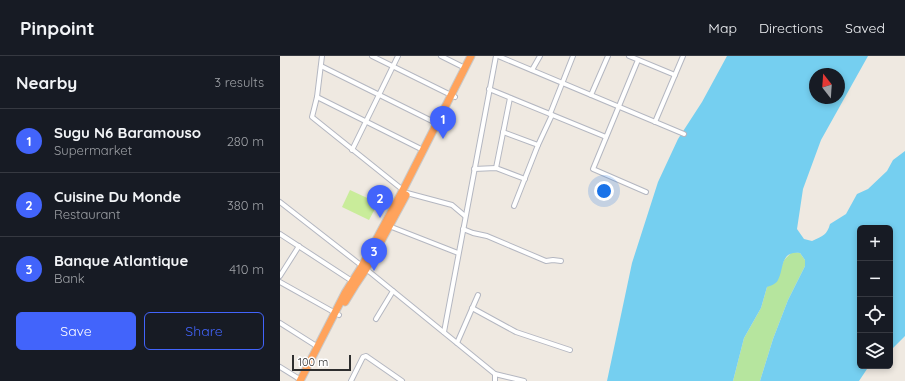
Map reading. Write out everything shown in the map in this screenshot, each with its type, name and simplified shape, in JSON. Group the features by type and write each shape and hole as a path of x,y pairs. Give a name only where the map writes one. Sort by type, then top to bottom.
{"highway":[{"path":"302,381 337,314 352,281 364,267 389,226 471,56"},
{"path":"302,381 318,347 349,296 405,192 436,123 476,56"}],"street":[{"path":"322,56 317,97 312,117 405,192 452,205 465,216"},
{"path":"372,56 453,96"},
{"path":"352,150 398,56"},
{"path":"441,56 465,68"},
{"path":"444,332 489,89 497,56 505,57 562,83 684,134"},
{"path":"532,70 540,56"},
{"path":"514,206 573,56"},
{"path":"591,95 608,56"},
{"path":"629,56 675,75"},
{"path":"643,62 646,56"},
{"path":"655,122 683,56"},
{"path":"638,60 593,169 646,192"},
{"path":"321,66 436,123"},
{"path":"489,89 606,138"},
{"path":"317,97 423,150"},
{"path":"496,168 510,98"},
{"path":"503,132 538,145"},
{"path":"474,169 496,168 525,179"},
{"path":"280,202 364,267 495,374 524,381"},
{"path":"389,226 458,253"},
{"path":"463,229 487,236 546,261 561,261"},
{"path":"280,234 352,281"},
{"path":"280,276 299,246"},
{"path":"280,282 337,314"},
{"path":"376,319 393,291"},
{"path":"457,343 478,295"},
{"path":"472,308 516,332 570,350"},
{"path":"280,323 318,347"},
{"path":"350,381 363,357 366,356 402,381"},
{"path":"280,367 302,381"},
{"path":"494,381 495,374"}],"green space":[{"path":"350,190 378,203 369,220 342,207"},
{"path":"794,252 800,253 805,260 805,266 788,300 773,339 760,381 733,381 744,338 761,308 767,287 781,268 784,260"}],"water":[{"path":"727,56 868,56 845,97 845,68 809,68 809,104 841,104 821,140 803,189 797,229 804,239 812,241 824,235 830,224 846,214 857,194 868,189 887,171 893,160 905,151 905,336 893,348 893,225 857,225 857,369 867,369 859,381 760,381 773,339 788,300 805,266 805,260 800,253 794,253 789,254 786,257 777,281 773,285 767,287 761,308 744,338 733,381 607,381 632,263 658,182 678,139 702,102"}],"place":[{"name":"Sugu N6 Baramouso","path":"443,139"},
{"name":"Cuisine Du Monde","path":"380,218"},
{"name":"Banque Atlantique","path":"374,271"}]}
